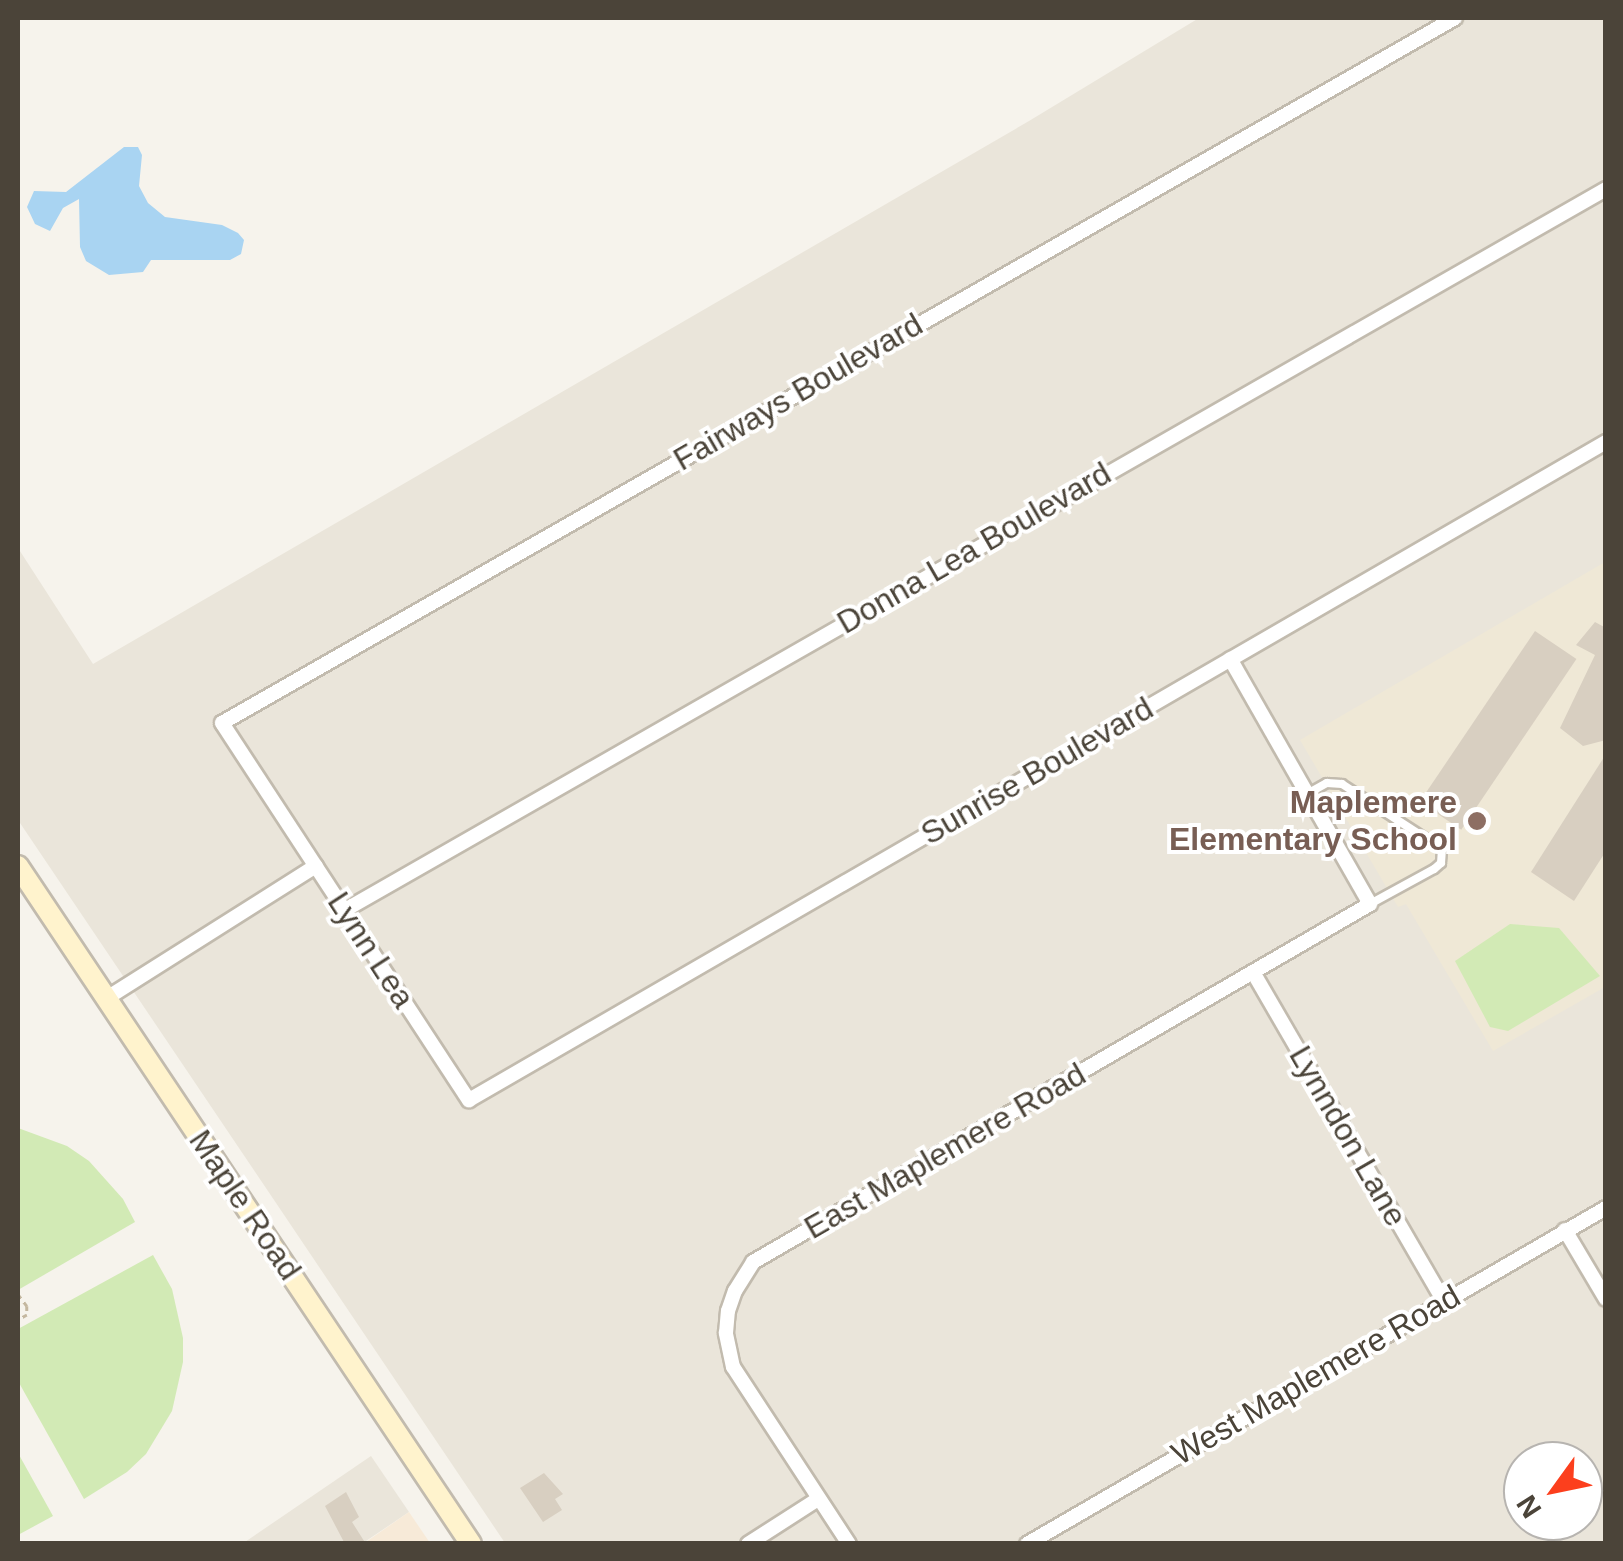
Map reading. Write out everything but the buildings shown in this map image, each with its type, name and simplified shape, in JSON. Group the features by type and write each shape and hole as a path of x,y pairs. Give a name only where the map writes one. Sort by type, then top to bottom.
{"main road":[{"name":"Maple Road","path":"18,866 471,1544"}],"street":[{"name":"Fairways Boulevard","path":"272,800 222,723 1455,18"},
{"name":"Donna Lea Boulevard","path":"344,910 1606,189"},
{"name":"Sunrise Boulevard","path":"469,1100 1606,442"},
{"path":"1230,660 1370,904"},
{"name":"Lynn Lea","path":"272,800 469,1100"},
{"path":"107,998 316,866"},
{"name":"East Maplemere Road","path":"818,1499 733,1367 728,1350 728,1312 734,1291 754,1262 1370,904"},
{"name":"Lynndon Lane","path":"1252,972 1444,1301"},
{"name":"West Maplemere Road","path":"1027,1544 1606,1208"},
{"path":"1565,1230 1606,1299"},
{"path":"748,1544 818,1499 848,1544"}],"lane":[{"path":"1307,794 1327,783 1342,784 1442,849 1441,863 1434,870 1370,904"}],"path":[{"path":"18,1294 27,1314 18,1320"}],"shaded area":[{"path":"1199,18 1605,18 1605,1543 505,1543 18,820 18,548 93,664 1029,121"},
{"name":"Maplemere Elementary School","path":"1605,562 1605,987 1493,1051 1406,904 1398,907 1300,740"},
{"path":"371,1456 409,1512 363,1543 242,1544"},
{"path":"409,1512 430,1543 363,1544"}],"green space":[{"path":"1510,924 1559,928 1600,976 1508,1031 1490,1027 1455,961"},
{"path":"18,1128 67,1146 89,1161 123,1199 135,1222 18,1290"},
{"path":"153,1255 172,1289 183,1338 183,1362 172,1411 146,1454 127,1472 84,1499 18,1381 18,1329"},
{"path":"18,1453 53,1516 18,1535"}],"water":[{"path":"124,147 138,147 142,155 139,186 148,203 165,217 222,225 238,233 244,240 241,254 230,260 151,260 143,272 109,275 86,261 80,247 79,199 63,208 50,231 35,224 27,207 34,191 66,192"}],"place":[{"name":"Maplemere Elementary School","path":"1477,821"}]}
